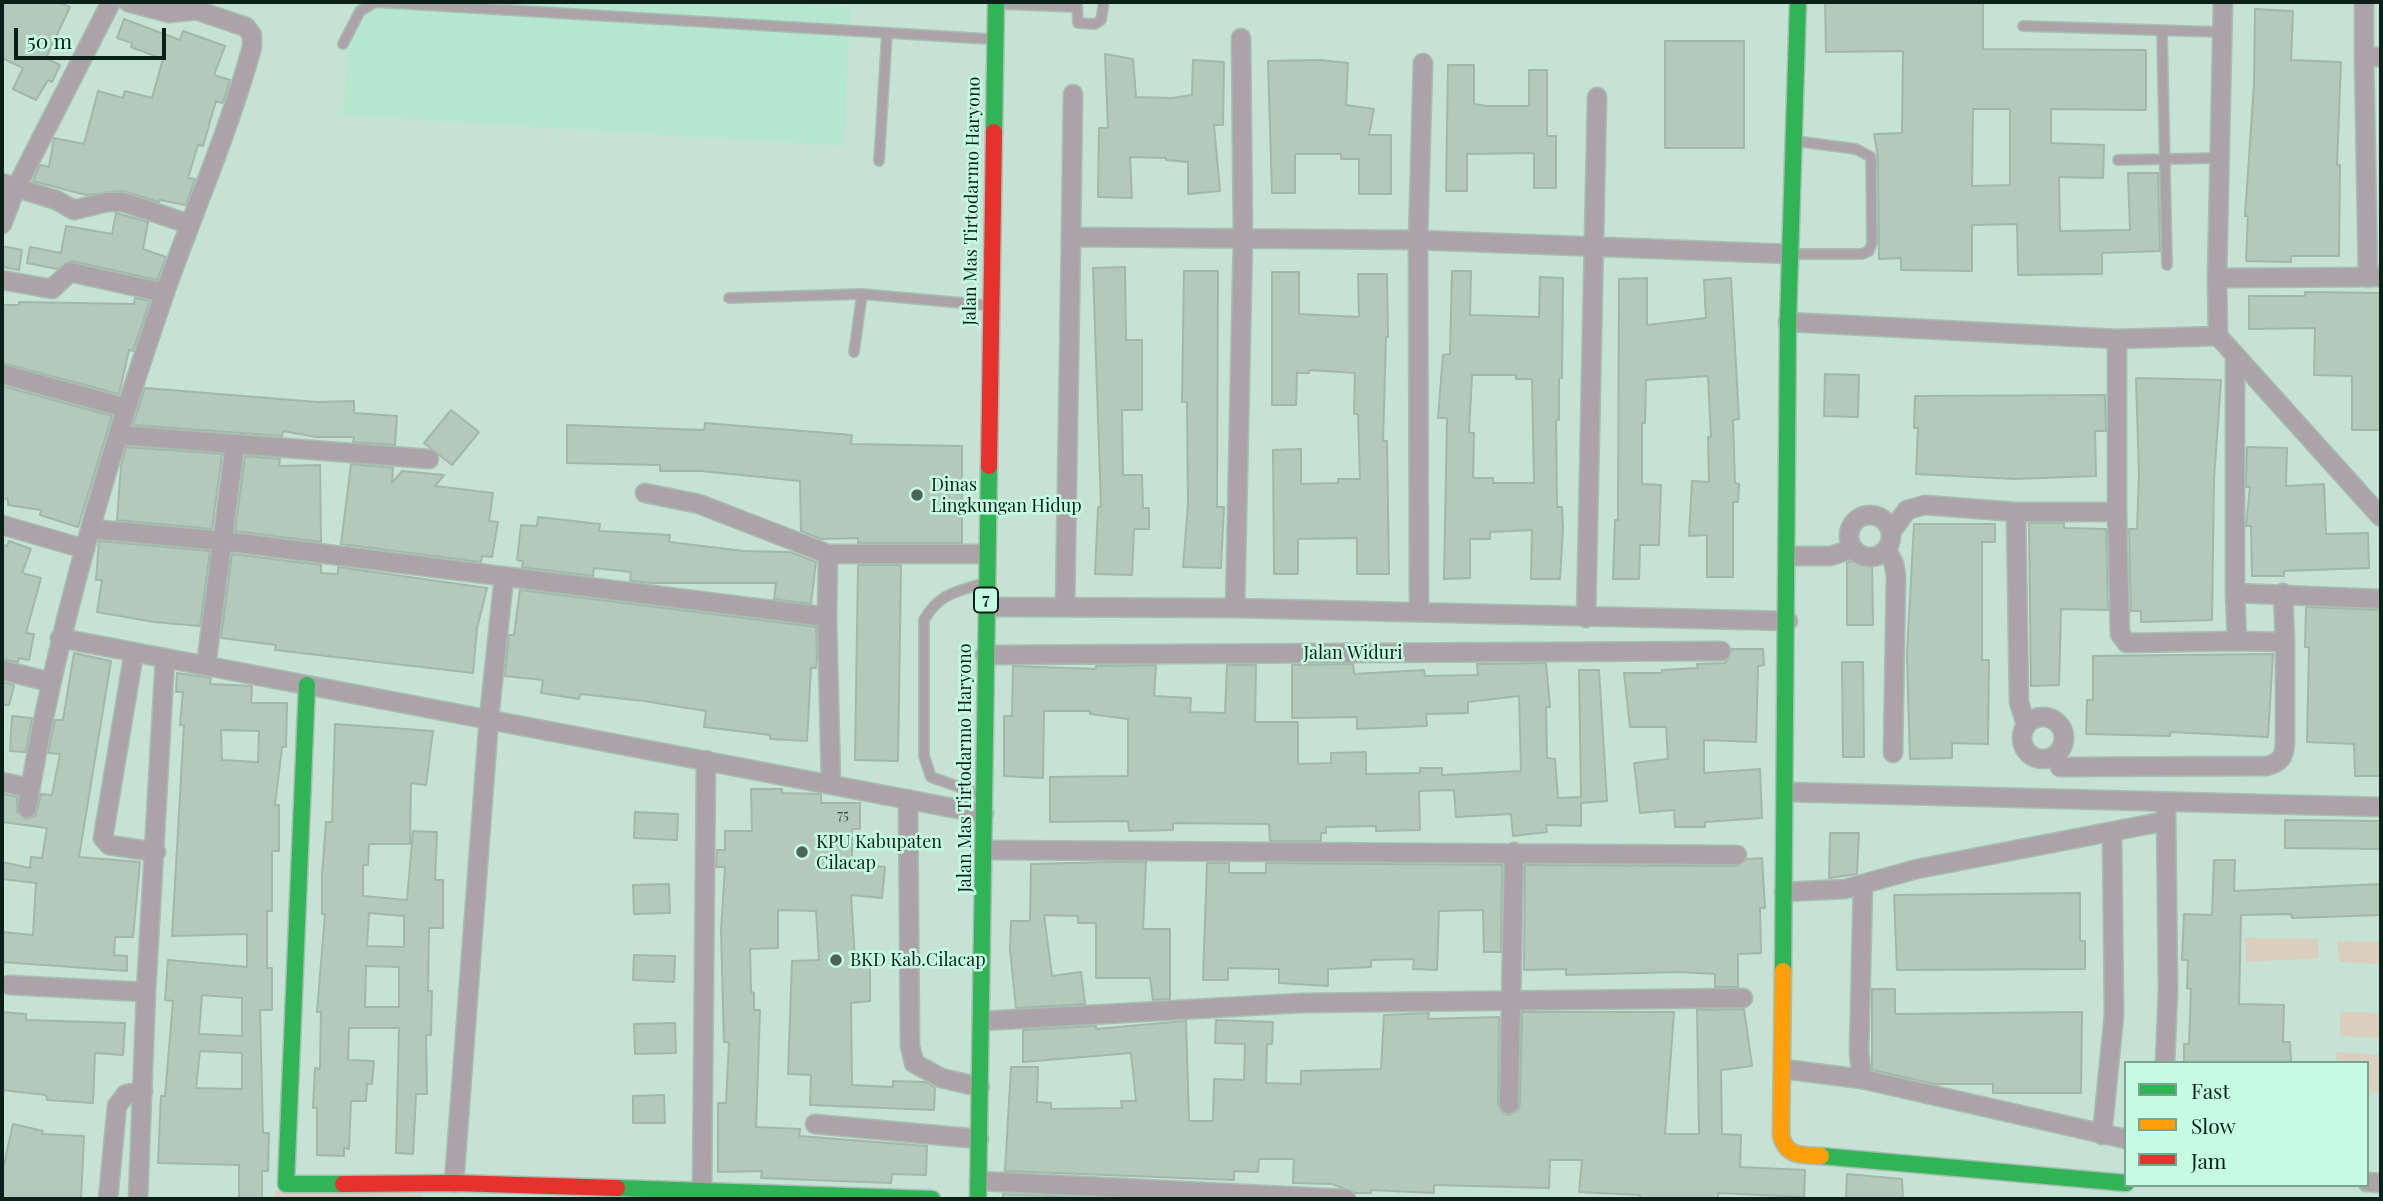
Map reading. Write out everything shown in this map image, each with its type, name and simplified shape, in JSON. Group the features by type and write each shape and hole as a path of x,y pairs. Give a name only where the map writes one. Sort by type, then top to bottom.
{"main road":[{"path":"1798,2 1788,322 1788,621 1781,1135 1784,1147 1792,1154 2124,1183"},
{"name":"Jalan Mas Tirtodarmo Haryono","path":"979,1190 996,3"},
{"path":"307,685 285,1191 464,1186 932,1199"}],"street":[{"path":"2,224 8,187 111,2"},
{"path":"27,808 60,638 126,408 189,224 244,76 253,41 250,30 246,27 197,6 170,13 128,2"},
{"path":"2223,2 2220,33 2218,336 2381,517"},
{"path":"2217,278 2375,277 2373,57 2364,2"},
{"path":"1235,608 1243,238 1241,38"},
{"path":"1419,612 1418,240 1423,63"},
{"path":"1065,607 1073,94"},
{"path":"1586,618 1591,248 1597,97"},
{"path":"8,187 56,200 75,210 107,202 122,202 189,224"},
{"path":"1071,237 1418,240 1790,254"},
{"path":"2,280 52,289 70,272 165,293"},
{"path":"1788,322 2117,339 2218,336"},
{"path":"2117,339 2119,630 2123,641 2285,642"},
{"path":"2235,358 2237,641"},
{"path":"2,374 126,408"},
{"path":"119,435 429,459"},
{"path":"206,666 235,444"},
{"path":"645,494 699,504 828,554 986,555"},
{"path":"1788,556 1830,556 1853,550 1869,558 1886,550 1891,542 1891,532 1907,510 1917,506 2016,512 2117,512"},
{"path":"2016,512 2019,702 2026,725 2022,743 2026,752 2043,760 2267,766 2278,763 2284,755 2286,743 2283,593"},
{"path":"1853,550 1849,531 1861,517 1880,517 1891,532"},
{"path":"2,525 85,549"},
{"path":"92,529 223,541 827,617"},
{"path":"1886,550 1896,575 1893,753"},
{"path":"828,554 831,784"},
{"path":"464,1186 489,718 504,577"},
{"path":"2235,593 2381,599"},
{"path":"986,607 1235,608 1788,621"},
{"path":"60,638 908,799 984,805"},
{"name":"Jalan Widuri","path":"985,655 1721,651"},
{"path":"134,652 103,838 109,845 156,852"},
{"path":"138,1199 146,992 165,658"},
{"path":"2,670 50,682"},
{"path":"2026,725 2043,717 2060,725 2064,743 2056,762 2066,800"},
{"path":"702,1191 706,760"},
{"path":"2,782 30,788"},
{"path":"1786,792 2381,807"},
{"path":"908,799 910,1046 914,1063 924,1071 980,1087"},
{"path":"2165,1061 2168,990 2166,801"},
{"path":"1784,892 1833,891 1917,869 2166,821"},
{"path":"2102,1135 2114,1016 2112,832"},
{"path":"984,850 1737,855"},
{"path":"1509,1104 1514,852"},
{"path":"1862,1079 1859,1052 1863,986 1863,884"},
{"path":"9,985 146,992"},
{"path":"982,1021 1301,1003 1743,998"},
{"path":"1783,1069 1862,1079 2124,1139"},
{"path":"108,1199 117,1106 126,1094 143,1091"},
{"path":"814,1124 979,1139"},
{"path":"979,1190 1346,1199"}],"lane":[{"path":"343,44 360,11 375,2 994,40"},
{"path":"996,3 1077,4 1078,23 1099,23 1104,2"},
{"path":"2023,26 2220,33"},
{"path":"2162,32 2167,265"},
{"path":"879,161 887,33"},
{"path":"1790,254 1862,254 1869,251 1872,243 1871,157 1856,149 1794,141"},
{"path":"2118,160 2219,158"},
{"path":"729,298 862,295 990,306"},
{"path":"854,352 862,295"},
{"path":"984,805 931,777 924,757 925,620 933,604 950,594 986,582"}],"shaded area":[{"path":"353,2 769,2 850,7 844,146 343,115"},
{"path":"2245,938 2318,939 2319,958 2246,962"},
{"path":"2337,941 2381,942 2381,964 2340,962"},
{"path":"2340,1012 2381,1013 2381,1038 2340,1036"},
{"path":"2336,1052 2381,1055 2381,1092 2369,1093 2369,1061 2337,1061"},
{"path":"275,1191 422,1194 422,1199 275,1199"}],"building":[{"path":"2,2 57,2 70,7 46,58 60,65 52,82 48,80 36,100 13,89 23,68 2,58"},
{"path":"1825,2 1983,2 1983,49 2146,50 2146,110 2051,109 2051,143 2104,145 2103,178 2059,177 2060,231 2130,230 2128,173 2158,173 2160,251 2102,253 2102,274 2018,275 2017,224 1972,225 1972,271 1901,270 1901,258 1879,259 1878,157 1874,134 1902,133 1903,51 1826,52","holes":["1973,109 2010,109 2010,185 1972,186"]},
{"path":"2255,9 2293,11 2291,60 2341,62 2337,165 2340,165 2339,256 2291,256 2291,262 2246,261 2248,216 2245,216 2254,84"},
{"path":"124,19 180,40 183,31 225,46 214,75 230,80 223,103 216,101 203,146 198,145 188,178 195,179 186,205 159,202 123,191 86,195 33,181 40,165 49,167 54,138 84,144 98,91 123,98 125,91 152,98 163,59 131,47 132,43 117,38"},
{"path":"1665,41 1744,41 1744,148 1665,148"},
{"path":"1105,54 1133,59 1136,97 1172,98 1192,95 1193,60 1224,62 1223,125 1214,125 1220,191 1188,194 1188,162 1130,157 1132,198 1098,197 1099,128 1108,128"},
{"path":"1320,60 1348,63 1346,105 1374,109 1369,135 1391,135 1391,194 1359,194 1359,159 1341,159 1341,154 1295,154 1295,193 1272,193 1268,61"},
{"path":"1448,65 1474,65 1474,104 1486,106 1529,106 1529,70 1547,70 1547,136 1556,136 1556,188 1534,188 1534,153 1467,154 1467,191 1446,191"},
{"path":"116,213 148,222 143,249 166,257 157,280 72,261 57,269 27,263 30,247 61,253 66,226 112,234"},
{"path":"2,246 22,250 19,270 2,267"},
{"path":"1125,267 1126,340 1142,340 1142,410 1122,410 1123,475 1142,475 1143,508 1149,508 1149,529 1134,529 1132,575 1095,574 1098,507 1101,507 1093,268"},
{"path":"1184,271 1218,271 1217,507 1224,507 1221,568 1183,567 1188,505 1187,402 1182,402"},
{"path":"1452,271 1471,271 1470,315 1539,317 1540,277 1563,278 1562,378 1559,378 1559,420 1556,420 1557,507 1562,507 1563,528 1560,579 1531,579 1532,530 1490,532 1490,539 1470,539 1470,578 1444,579 1447,418 1438,418 1443,355 1450,354","holes":["1472,375 1516,375 1516,379 1532,379 1534,483 1493,483 1493,478 1473,478 1474,433 1469,433"]},
{"path":"1272,272 1299,272 1299,314 1359,317 1358,274 1387,274 1388,337 1383,441 1387,441 1389,574 1357,574 1357,538 1298,539 1298,574 1274,574 1273,450 1301,449 1301,484 1338,483 1338,479 1360,479 1358,414 1354,414 1355,373 1309,370 1309,373 1297,373 1296,405 1272,405"},
{"path":"1647,278 1647,325 1706,318 1704,280 1731,278 1739,419 1733,420 1735,483 1739,484 1738,502 1733,502 1733,577 1707,577 1707,535 1689,536 1692,481 1709,482 1708,437 1711,437 1708,376 1646,380 1645,423 1642,423 1642,484 1661,485 1659,545 1640,545 1639,579 1613,579 1615,520 1618,520 1619,279"},
{"path":"2305,292 2381,293 2380,430 2352,430 2352,376 2314,375 2315,328 2249,329 2249,296 2305,296"},
{"path":"135,298 150,301 133,351 129,350 119,394 2,363 2,305 19,305 19,302 134,304"},
{"path":"1825,374 1859,375 1858,417 1824,416"},
{"path":"2136,378 2221,380 2214,479 2212,620 2141,622 2141,611 2131,611 2129,529 2137,529 2139,474"},
{"path":"2,386 112,416 78,527 40,515 41,510 8,505 8,499 2,498"},
{"path":"145,388 317,402 354,401 354,413 397,416 395,445 353,442 354,437 316,437 283,431 282,436 133,425"},
{"path":"2105,395 2106,431 2095,431 2096,476 2015,479 1916,474 1918,428 1914,428 1915,396"},
{"path":"451,410 479,432 452,465 424,443"},
{"path":"705,423 852,435 851,444 962,446 962,543 858,543 858,538 821,539 801,531 800,481 701,471 660,471 660,465 567,463 567,425 704,430"},
{"path":"126,447 222,454 212,529 117,520 121,466"},
{"path":"2247,447 2287,448 2286,486 2324,484 2326,534 2368,533 2369,568 2284,571 2284,576 2252,576 2251,526 2246,526 2250,487 2246,487"},
{"path":"245,456 280,459 279,466 320,465 321,542 235,531"},
{"path":"351,464 393,468 392,483 402,471 444,475 435,486 493,493 489,521 498,522 492,557 482,556 481,562 341,544"},
{"path":"538,517 600,524 599,531 670,535 669,542 744,551 790,552 816,562 811,604 774,599 776,583 652,583 630,581 631,572 594,568 593,576 522,567 523,561 517,560 521,525 537,526"},
{"path":"2029,523 2064,523 2064,528 2106,529 2108,610 2061,609 2059,685 2031,686"},
{"path":"1914,524 1995,524 1995,542 1982,542 1982,660 1989,660 1988,744 1952,743 1952,758 1910,759 1907,654"},
{"path":"9,541 31,549 22,573 41,578 26,633 34,634 29,660 19,658 18,662 2,659 2,545 7,546"},
{"path":"99,541 210,551 200,626 154,622 97,612 102,580 96,580"},
{"path":"232,554 321,565 321,573 338,574 338,567 487,588 477,628 473,673 275,650 276,645 221,638"},
{"path":"1872,560 1873,625 1847,625 1847,563"},
{"path":"858,565 901,565 898,761 855,760"},
{"path":"520,590 816,627 817,658 816,668 811,668 807,741 770,739 770,735 704,727 706,711 580,694 579,699 541,693 543,680 505,676 509,635 514,635"},
{"path":"2306,607 2381,610 2381,776 2355,776 2354,744 2307,742 2309,647 2305,647"},
{"path":"1732,649 1763,649 1764,665 1758,666 1756,742 1704,740 1704,773 1760,769 1762,818 1705,822 1705,827 1675,827 1674,810 1640,813 1634,763 1668,759 1666,727 1630,727 1624,673 1662,673 1662,670 1698,668 1697,664 1725,663"},
{"path":"74,653 111,661 79,857 140,862 133,937 115,937 114,955 127,956 127,971 2,962 2,932 33,935 36,883 2,879 2,862 30,868 31,857 42,858 47,828 2,822 2,794 17,797 17,812 26,819 36,815 41,794 52,795 60,754 48,753 55,720 63,720"},
{"path":"2273,654 2268,737 2170,732 2170,736 2086,734 2087,700 2093,700 2093,656"},
{"path":"1842,662 1863,662 1864,757 1843,757"},
{"path":"1546,663 1550,707 1546,707 1547,758 1555,759 1558,798 1581,797 1579,670 1599,670 1607,801 1581,803 1581,826 1546,825 1547,832 1513,836 1511,814 1456,817 1454,790 1419,791 1420,830 1376,831 1376,826 1326,827 1326,833 1321,833 1321,841 1270,841 1269,824 1173,823 1173,830 1129,831 1128,821 1050,822 1050,777 1128,776 1128,719 1090,714 1090,711 1044,711 1043,778 1004,776 1004,716 1012,716 1013,666 1096,669 1096,666 1156,665 1154,696 1191,698 1190,712 1225,713 1227,665 1256,665 1255,722 1298,722 1298,764 1331,763 1331,753 1366,752 1366,774 1420,773 1420,768 1442,768 1442,775 1521,771 1519,696 1468,702 1468,713 1426,714 1427,726 1357,729 1357,717 1292,718 1292,665 1353,664 1354,674 1424,670 1425,676 1478,675 1477,664"},
{"path":"177,673 211,678 210,684 252,686 251,703 287,703 286,747 282,747 275,805 279,805 279,851 272,851 272,911 267,911 267,968 272,968 272,1010 260,1010 263,1133 269,1133 268,1171 262,1171 262,1199 239,1199 239,1165 158,1163 161,1096 165,1096 173,1001 165,1000 168,960 247,967 247,934 172,936 184,725 180,725 183,692 176,692","holes":["221,730 259,731 258,762 222,760","202,995 242,998 242,1036 199,1034","200,1051 242,1053 242,1089 196,1088"]},
{"path":"2,682 14,685 9,705 2,705"},
{"path":"12,716 32,718 26,752 10,751"},
{"path":"335,724 433,731 426,785 411,783 410,844 369,844 368,865 363,865 363,896 407,900 413,831 437,832 435,880 443,880 443,928 429,928 428,991 432,991 431,1035 426,1035 427,1094 416,1094 413,1154 396,1153 399,1028 349,1028 348,1060 374,1061 372,1084 367,1084 366,1101 351,1101 349,1149 344,1148 344,1156 317,1155 317,1108 313,1108 315,1068 320,1069 321,1012 317,1012 325,914 322,914 322,876 326,822 332,822","holes":["369,913 404,916 404,947 367,946","366,966 399,967 399,1007 365,1007"]},
{"path":"751,789 782,789 782,793 821,794 821,803 860,803 860,829 852,829 852,864 885,867 882,898 851,895 855,960 870,959 870,1001 851,1003 852,1085 893,1087 893,1081 925,1082 935,1088 934,1110 810,1105 811,1075 788,1074 792,961 819,960 816,911 778,910 778,948 750,949 751,992 754,993 754,1010 760,1010 756,1127 800,1129 799,1136 927,1146 926,1175 892,1174 891,1183 761,1178 762,1171 718,1172 718,1103 726,1103 729,1042 724,1042 721,930 725,867 716,867 717,850 725,850 725,831 752,831"},
{"path":"635,812 678,814 677,840 634,838"},
{"path":"2285,820 2381,821 2381,849 2285,848"},
{"path":"1830,833 1859,833 1857,874 1829,878"},
{"path":"1762,858 1765,908 1760,908 1761,953 1738,954 1738,987 1715,987 1715,974 1678,972 1566,975 1566,969 1524,970 1525,865 1737,866 1747,859"},
{"path":"2214,860 2235,860 2234,891 2381,884 2381,915 2292,918 2291,914 2241,915 2239,1004 2284,1005 2283,1042 2290,1042 2291,1061 2184,1061 2184,1044 2189,1044 2191,989 2187,988 2188,960 2182,960 2184,914 2212,915"},
{"path":"1146,862 1143,929 1170,929 1170,999 1153,1000 1150,978 1096,978 1096,923 1078,923 1078,916 1044,915 1052,976 1081,972 1085,1004 1016,1008 1010,949 1011,921 1030,921 1031,864"},
{"path":"1207,863 1229,863 1229,873 1266,873 1266,863 1502,865 1501,952 1484,952 1483,910 1439,911 1437,970 1413,969 1414,959 1371,960 1371,967 1328,969 1328,986 1279,983 1279,969 1228,968 1228,980 1203,980"},
{"path":"669,884 670,913 634,914 633,885"},
{"path":"2080,893 2080,941 2085,941 2085,969 1897,970 1894,895"},
{"path":"634,955 675,956 674,982 633,980"},
{"path":"1872,989 1895,989 1895,1014 2082,1012 2081,1093 1993,1093 1993,1084 1935,1084 1872,1070"},
{"path":"1744,1009 1752,1066 1721,1070 1722,1134 1741,1135 1740,1167 1805,1170 1804,1197 1718,1193 1718,1199 1640,1199 1640,1195 1579,1192 1582,1160 1550,1160 1549,1188 1434,1185 1434,1193 1371,1190 1371,1193 1355,1193 1332,1184 1293,1183 1294,1159 1259,1159 1258,1172 1234,1171 1234,1180 1005,1171 1011,1067 1038,1067 1037,1102 1051,1103 1051,1109 1122,1108 1121,1101 1136,1101 1131,1053 1023,1062 1023,1030 1096,1026 1096,1029 1186,1021 1189,1121 1213,1121 1214,1079 1244,1080 1245,1044 1215,1043 1216,1020 1273,1022 1272,1044 1267,1044 1266,1083 1301,1084 1301,1071 1381,1069 1384,1015 1429,1013 1428,1019 1499,1017 1498,1104 1503,1113 1509,1115 1518,1110 1520,1104 1522,1012 1674,1012 1665,1134 1699,1134 1697,1010"},
{"path":"2,1012 26,1014 26,1020 125,1023 123,1055 95,1053 93,1103 47,1100 46,1095 2,1090"},
{"path":"675,1023 676,1053 635,1054 634,1024"},
{"path":"664,1095 665,1123 633,1123 633,1096"},
{"path":"13,1124 43,1131 42,1134 84,1136 81,1199 2,1199 2,1173"},
{"path":"1847,1174 1902,1179 1903,1199 1846,1199"},
{"path":"1003,1194 1119,1199 1003,1199"}],"traffic: fast":[{"path":"994,132 996,2"},
{"path":"1783,971 1788,322 1798,2"},
{"path":"978,1199 989,466"},
{"path":"307,685 286,1184 343,1184"},
{"path":"1821,1156 2124,1183"},
{"path":"617,1188 932,1199"}],"traffic: slow":[{"path":"1783,971 1781,1135 1791,1151 1801,1155 1821,1156"}],"traffic: jam":[{"path":"989,466 994,132"},
{"path":"343,1184 454,1183 617,1188"}],"place":[{"name":"Dinas Lingkungan Hidup","path":"917,495"},
{"name":"KPU Kabupaten Cilacap","path":"802,852"},
{"name":"BKD Kab.Cilacap","path":"836,960"}]}
